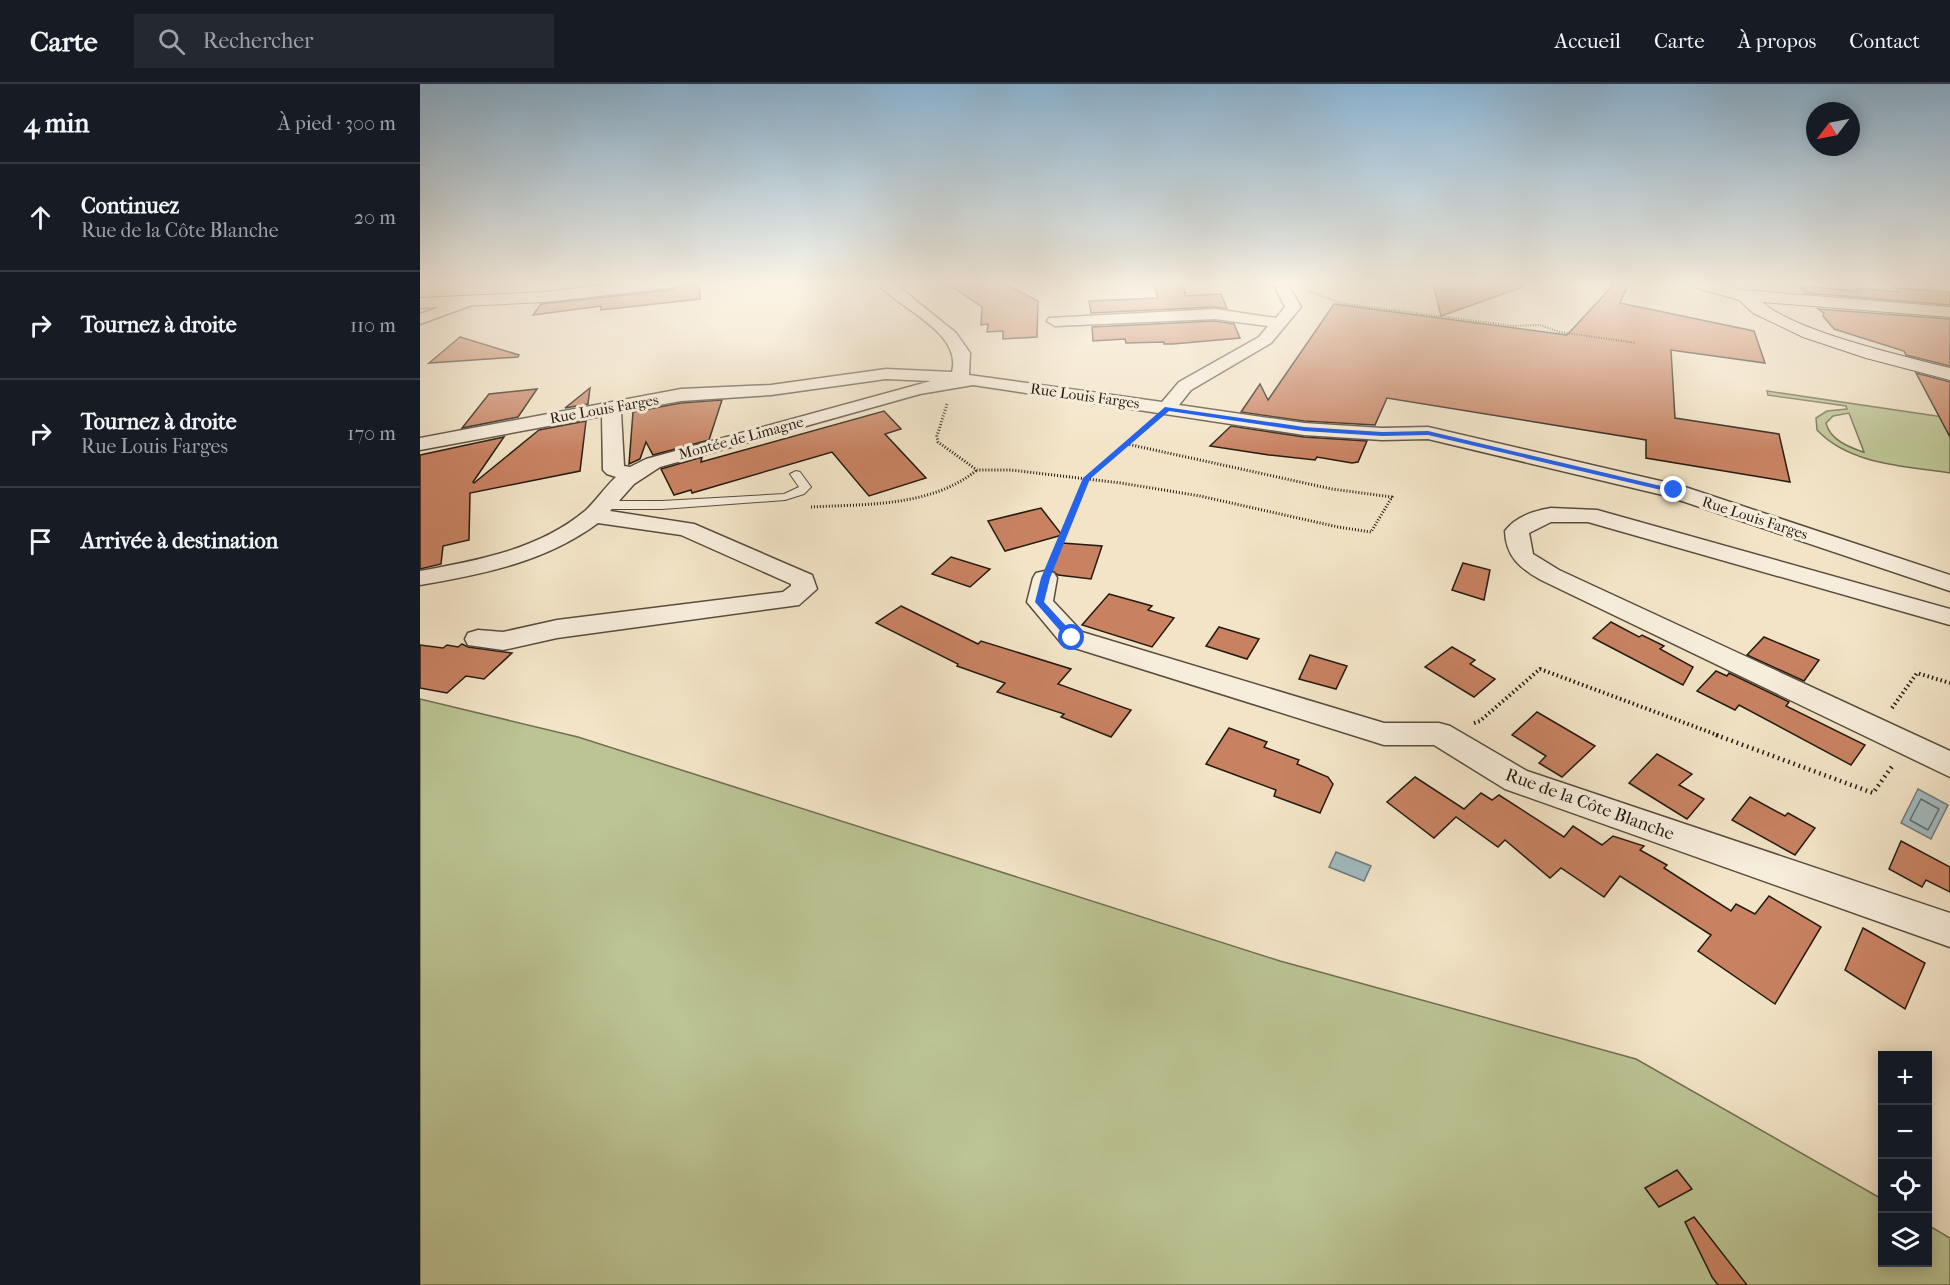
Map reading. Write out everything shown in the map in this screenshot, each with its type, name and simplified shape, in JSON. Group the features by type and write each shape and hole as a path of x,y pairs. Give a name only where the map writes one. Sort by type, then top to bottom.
{"main road":[{"path":"1831,339 1867,352 1950,374"}],"street":[{"path":"953,339 962,352 963,361 958,381"},
{"path":"1167,408 1185,386 1266,339"},
{"name":"Rue Louis Farges","path":"420,444 681,395 771,390 886,374 946,376 958,381 973,380 1304,429 1382,434 1428,433 1674,490 1950,583"},
{"name":"Montée de Limagne","path":"420,578 480,567 532,553 555,542 598,510 633,474 667,458 918,389 958,381"},
{"path":"611,408 614,470 633,474"},
{"path":"478,639 503,641 557,629 790,599 804,590 804,580 686,529 598,510"},
{"path":"1950,617 1589,515 1552,514 1531,519 1517,531 1516,547 1527,561 1550,575 1950,765"},
{"path":"1042,590 1072,638 1384,734 1439,734"},
{"name":"Rue de la Côte Blanche","path":"1439,734 1516,780 1950,930"}],"lane":[{"path":"598,510 785,496 800,492 805,487 796,474"}],"path":[{"path":"1622,339 1636,343"},
{"path":"918,389 923,393 931,391 947,402 948,409 937,436 938,442 977,470 1011,470 1087,478 1200,496 1338,527 1371,532 1392,497 1332,489 1127,444"},
{"path":"1042,590 1087,478 1167,408"},
{"path":"1439,734 1480,721 1540,669 1873,794 1906,744"},
{"path":"1878,731 1917,673 1950,683"}],"green space":[{"path":"1767,391 1950,418 1950,473 1879,462 1830,442 1817,430 1816,418 1827,411 1847,409 1846,406 1768,395","holes":["1849,413 1864,452 1836,438 1826,423 1833,416"]},
{"path":"420,699 578,737 1280,961 1636,1059 1878,1197 1878,1267 1932,1267 1932,1227 1950,1238 1950,1285 420,1285"}],"water":[{"path":"1918,789 1948,805 1931,839 1901,823"},
{"path":"1336,852 1371,866 1364,881 1329,867"}],"building":[{"path":"458,339 467,339 519,355 518,357 429,363"},
{"path":"1093,339 1124,339 1093,341"},
{"path":"1125,339 1228,339 1173,344 1164,344 1164,342 1126,343"},
{"path":"1310,339 1757,339 1765,363 1671,350 1675,418 1779,434 1790,482 1646,458 1646,440 1387,398 1375,425 1304,421 1241,412 1260,384 1268,400"},
{"path":"1866,339 1950,339 1950,366 1906,355 1904,351"},
{"path":"1916,373 1950,382 1950,437"},
{"path":"590,388 588,404 565,408"},
{"path":"537,389 518,417 462,428 489,394"},
{"path":"722,400 709,440 653,455 646,442 640,459 629,464 633,412 681,403"},
{"path":"884,411 901,429 885,434 926,478 869,496 832,452 692,493 691,490 674,495 661,469 702,457 701,462"},
{"path":"586,421 580,471 470,493 469,540 443,546 441,564 420,569 420,455 504,437 474,483 539,430"},
{"path":"1231,426 1304,437 1367,441 1358,462 1352,463 1317,457 1315,460 1269,455 1210,446"},
{"path":"1041,508 1062,535 1005,551 988,521"},
{"path":"1062,543 1102,546 1091,579 1058,575 1051,570"},
{"path":"951,557 990,569 970,587 932,574"},
{"path":"1463,563 1490,570 1484,600 1452,590"},
{"path":"1109,594 1152,606 1148,610 1174,618 1152,647 1082,625"},
{"path":"901,606 978,644 981,641 1071,669 1058,684 1131,710 1111,737 1061,717 1064,714 997,692 1005,683 957,666 958,664 876,623"},
{"path":"1611,622 1639,637 1642,635 1664,646 1660,649 1693,667 1683,685 1593,638"},
{"path":"1219,627 1259,639 1247,659 1206,646"},
{"path":"1764,637 1819,660 1804,681 1747,655"},
{"path":"462,644 468,647 512,653 484,679 466,676 447,693 420,688 420,645 443,648 447,645 458,647"},
{"path":"1452,647 1475,660 1470,664 1495,679 1474,697 1425,667"},
{"path":"1310,655 1347,666 1336,689 1299,679"},
{"path":"1716,671 1727,676 1729,673 1789,702 1786,706 1865,745 1851,765 1739,705 1735,710 1697,691"},
{"path":"1537,712 1595,746 1562,777 1539,763 1546,756 1512,735"},
{"path":"1229,728 1267,742 1264,747 1299,760 1297,764 1328,777 1333,784 1320,813 1274,796 1276,790 1206,764"},
{"path":"1657,754 1692,774 1679,785 1704,799 1687,819 1629,783"},
{"path":"1415,777 1464,809 1481,793 1492,800 1499,795 1564,837 1573,826 1602,845 1613,836 1644,846 1640,850 1667,865 1664,868 1731,911 1736,904 1755,914 1769,896 1821,927 1775,1004 1698,951 1711,935 1620,876 1604,897 1561,868 1550,878 1505,840 1498,847 1456,817 1434,838 1387,802"},
{"path":"1750,797 1785,816 1788,813 1815,828 1795,855 1732,820"},
{"path":"1901,841 1950,867 1950,892 1926,880 1922,887 1889,869"},
{"path":"1863,928 1925,963 1905,1009 1845,970"},
{"path":"1677,1170 1692,1189 1659,1207 1645,1188"},
{"path":"1694,1217 1747,1285 1718,1285 1685,1222"}],"route":[{"path":"1072,638 1040,602 1045,578 1087,478 1155,421 1167,408 1304,429 1382,434 1428,433 1674,490"}]}
